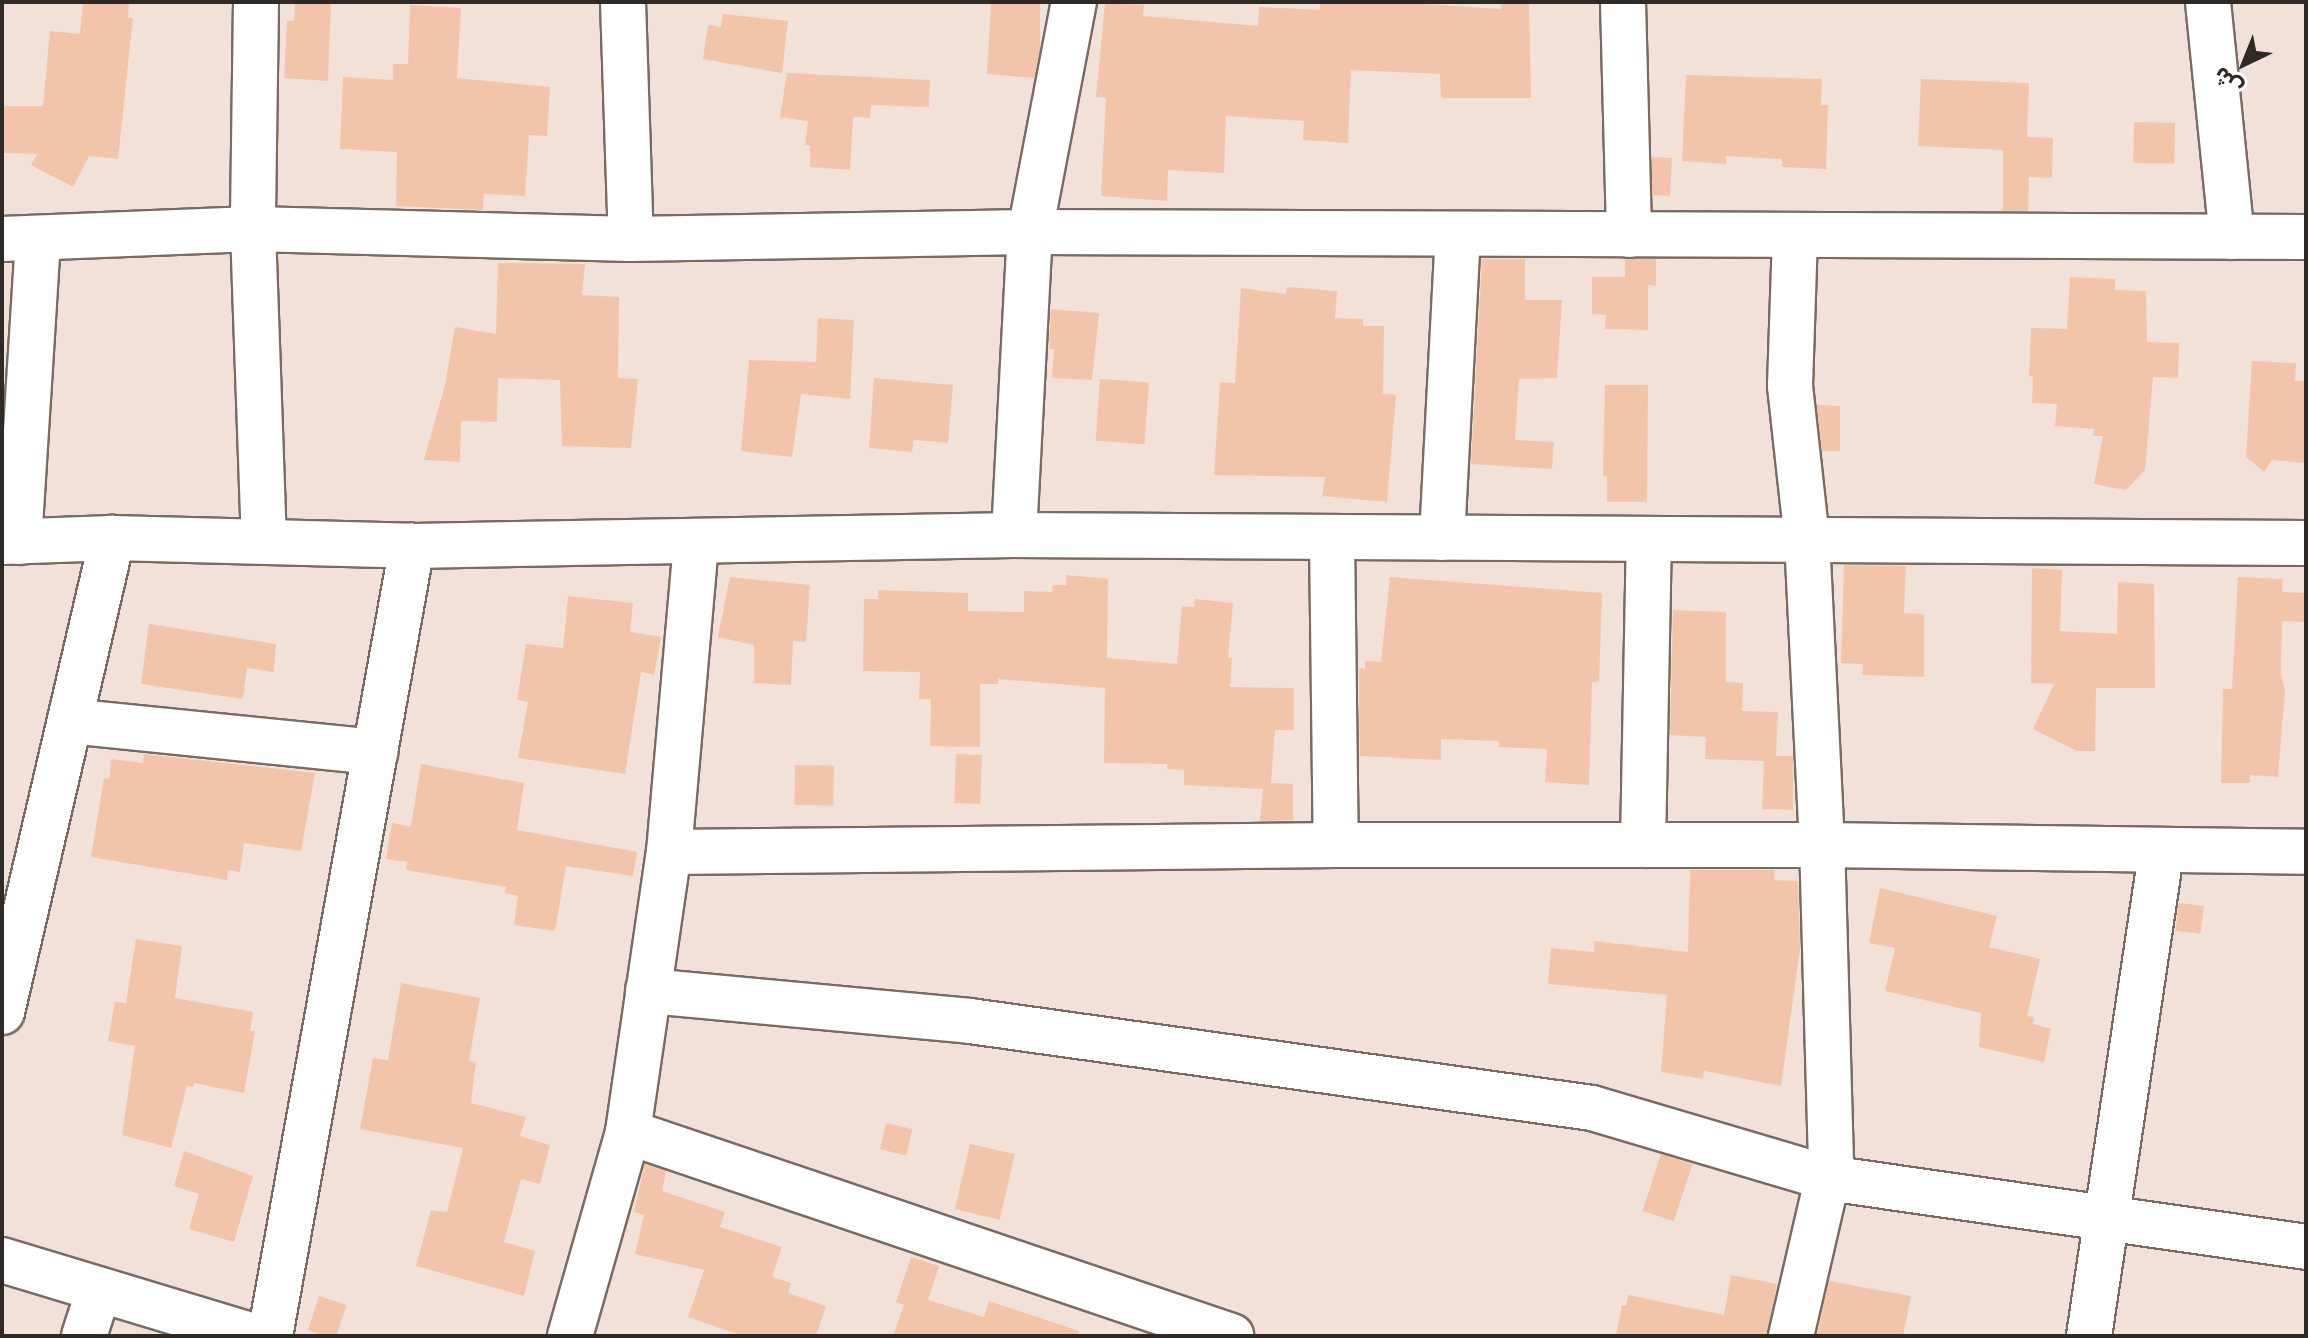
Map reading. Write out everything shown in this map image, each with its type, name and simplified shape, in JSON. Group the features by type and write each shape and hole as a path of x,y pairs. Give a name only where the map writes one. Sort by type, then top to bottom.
{"street":[{"path":"256,2 253,229 264,541"},
{"path":"623,2 631,239"},
{"path":"1014,535 1030,232 1074,2"},
{"path":"1623,2 1629,235"},
{"path":"2208,2 2232,237"},
{"path":"2306,237 1030,232 631,239 253,229 20,239 10,542 112,538 412,546 1014,535 2306,543"},
{"path":"1442,538 1458,234"},
{"path":"1791,1336 1831,1163 1822,845 1807,540 1790,386 1795,235"},
{"path":"1332,537 1336,845"},
{"path":"2,1012 112,538"},
{"path":"1643,845 1649,539"},
{"path":"570,1336 628,1132 669,852 696,541"},
{"path":"270,1336 412,546"},
{"path":"70,721 375,752"},
{"path":"669,852 1336,845 1822,845 2306,852"},
{"path":"2089,1336 2162,850"},
{"path":"648,991 970,1021 1592,1108 1828,1178 2306,1247"},
{"path":"628,1132 1231,1336"},
{"path":"2,1260 254,1336"},
{"path":"84,1336 99,1290"}],"building":[{"path":"83,2 129,2 128,18 133,18 118,159 89,156 73,187 31,165 37,154 2,153 2,106 43,106 50,31 80,34"},
{"path":"295,2 331,2 328,81 284,78 287,21 294,21"},
{"path":"991,2 1040,4 1040,49 1034,78 987,74"},
{"path":"1320,2 1394,2 1501,9 1501,3 1529,3 1531,98 1441,98 1440,74 1351,70 1348,143 1303,140 1304,121 1226,116 1224,173 1168,170 1167,201 1101,196 1106,98 1096,97 1105,3 1144,5 1143,16 1258,26 1259,7 1320,10"},
{"path":"410,5 461,8 457,78 550,87 547,136 529,135 525,196 484,194 483,210 396,206 397,152 340,149 343,77 393,80 393,64 408,64"},
{"path":"723,14 788,21 782,73 703,59 708,25 721,27"},
{"path":"787,73 930,80 929,107 871,105 870,118 853,117 850,170 810,167 810,145 805,145 808,121 780,117"},
{"path":"1686,75 1822,79 1821,105 1828,105 1826,169 1782,167 1782,159 1726,156 1726,164 1682,161"},
{"path":"1921,79 2029,83 2027,137 2053,138 2052,178 2029,177 2028,211 2003,211 2003,150 1918,146"},
{"path":"2134,122 2175,123 2174,164 2133,163"},
{"path":"1652,157 1672,158 1670,196 1650,195"},
{"path":"1482,259 1525,259 1525,300 1562,300 1557,378 1519,379 1515,440 1554,442 1552,469 1471,464"},
{"path":"1625,259 1656,259 1656,286 1648,285 1648,330 1605,329 1606,315 1592,314 1592,277 1625,277"},
{"path":"498,263 585,264 582,295 619,297 618,378 638,379 631,448 562,446 560,380 498,378 497,422 461,421 460,462 424,460 445,385 455,327 496,334"},
{"path":"2070,277 2115,279 2115,290 2146,291 2147,342 2179,343 2178,378 2153,377 2145,470 2126,490 2094,484 2103,436 2093,436 2094,429 2055,426 2057,404 2032,403 2033,377 2029,376 2031,328 2067,329"},
{"path":"1287,287 1337,291 1335,318 1363,319 1363,326 1384,326 1383,394 1396,395 1387,502 1322,496 1325,477 1214,475 1220,382 1235,383 1241,288 1286,294"},
{"path":"1051,309 1099,313 1092,380 1052,378 1054,349 1049,349"},
{"path":"818,318 854,320 850,399 801,394 792,457 741,451 749,360 816,362"},
{"path":"2252,361 2296,363 2295,381 2306,381 2306,463 2272,460 2264,472 2246,457"},
{"path":"874,378 953,385 948,443 914,440 912,452 869,448"},
{"path":"1100,379 1149,382 1145,444 1096,441"},
{"path":"1605,385 1648,385 1647,502 1607,502 1607,476 1603,476"},
{"path":"1817,405 1840,406 1840,451 1822,451"},
{"path":"1844,565 1906,566 1904,613 1924,614 1924,677 1862,675 1863,664 1841,663"},
{"path":"2032,568 2062,570 2060,631 2117,634 2118,582 2154,584 2155,688 2096,688 2095,751 2077,751 2033,729 2054,684 2031,683"},
{"path":"1066,575 1108,579 1107,658 1177,664 1182,606 1194,607 1195,599 1233,603 1228,658 1232,658 1230,687 1294,688 1294,730 1275,730 1271,783 1293,784 1293,820 1260,821 1263,789 1184,785 1184,770 1167,769 1167,764 1104,763 1105,688 998,679 998,684 980,684 980,747 930,746 931,699 919,699 920,672 863,671 864,599 878,599 878,590 968,593 968,611 1024,612 1024,591 1052,592 1053,585 1066,585"},
{"path":"730,577 810,585 806,642 793,641 791,685 754,683 754,645 718,637"},
{"path":"1390,577 1602,593 1599,682 1592,682 1589,785 1545,782 1547,749 1499,747 1499,741 1441,739 1441,760 1360,756 1359,668 1365,669 1365,661 1381,662"},
{"path":"2238,577 2283,579 2282,592 2306,593 2306,622 2282,621 2281,674 2285,691 2278,777 2250,775 2250,783 2221,783 2223,689 2232,689"},
{"path":"568,596 633,603 630,632 661,637 654,675 641,672 625,774 518,758 528,702 517,700 526,644 563,648"},
{"path":"1673,610 1726,612 1726,682 1743,683 1742,711 1778,712 1776,756 1793,756 1793,810 1762,809 1764,761 1705,759 1706,737 1670,735"},
{"path":"149,624 276,644 274,672 247,668 243,699 141,684"},
{"path":"144,754 315,773 301,851 244,843 240,872 228,870 227,880 91,857 104,778 109,779 111,759 143,763"},
{"path":"956,754 982,755 980,804 954,803"},
{"path":"421,764 524,783 517,830 637,852 633,876 566,866 555,931 514,925 518,896 505,893 506,887 406,870 407,862 386,859 392,823 411,827"},
{"path":"795,765 834,766 833,806 794,805"},
{"path":"1690,870 1775,870 1774,880 1798,881 1800,949 1781,1086 1704,1071 1703,1079 1661,1072 1667,995 1548,984 1551,948 1594,952 1594,941 1688,952"},
{"path":"1880,888 1997,916 1989,947 2040,959 2027,1016 2034,1017 2033,1024 2051,1029 2044,1062 1979,1047 1981,1013 1885,991 1895,948 1869,943"},
{"path":"2179,903 2204,906 2200,934 2176,931"},
{"path":"136,939 182,946 175,998 253,1012 250,1031 255,1031 244,1093 194,1083 193,1087 187,1085 171,1148 122,1135 135,1046 108,1041 115,1002 126,1003"},
{"path":"401,983 480,998 469,1061 476,1062 471,1103 526,1117 520,1136 550,1145 540,1184 521,1179 504,1242 535,1251 524,1296 416,1266 431,1210 447,1212 463,1148 360,1129 373,1058 388,1060"},
{"path":"886,1123 912,1129 906,1155 880,1149"},
{"path":"970,1144 1015,1154 1000,1220 955,1209"},
{"path":"184,1151 253,1176 234,1242 189,1229 199,1194 174,1186"},
{"path":"1661,1154 1692,1164 1674,1221 1642,1211"},
{"path":"645,1164 666,1171 662,1191 725,1212 720,1227 782,1247 772,1277 791,1283 788,1293 826,1306 816,1336 743,1336 688,1317 704,1270 635,1254 644,1215 634,1212"},
{"path":"911,1257 939,1266 928,1300 984,1317 989,1301 1079,1331 1078,1336 893,1336 904,1305 896,1302"},
{"path":"1731,1275 1777,1284 1767,1336 1616,1336 1622,1305 1626,1306 1628,1295 1724,1315"},
{"path":"1829,1281 1911,1296 1903,1336 1817,1336"},
{"path":"319,1296 347,1305 336,1336 308,1330"}]}
